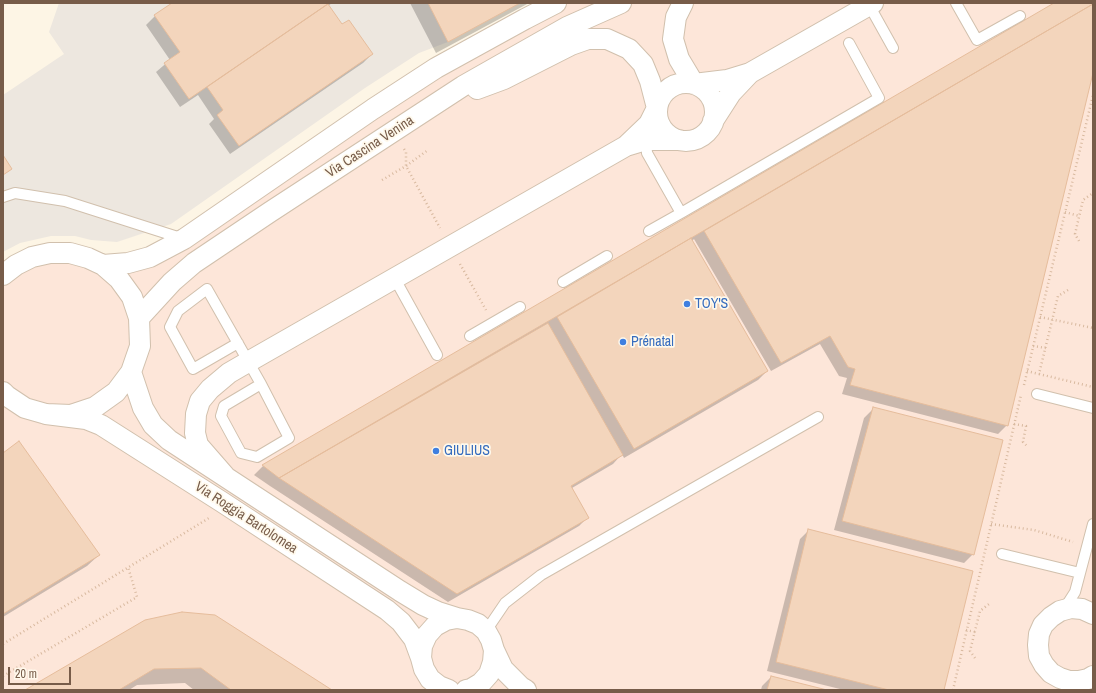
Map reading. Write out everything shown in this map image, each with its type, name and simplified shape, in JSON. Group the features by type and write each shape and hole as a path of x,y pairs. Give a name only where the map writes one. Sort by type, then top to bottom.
{"street":[{"name":"Via Cascina Venina","path":"103,265 128,263 150,257 184,239 373,109 436,68 556,3"},
{"name":"Via Cascina Venina","path":"139,318 172,282 194,264 270,212 463,86 567,27 620,3"},
{"path":"683,3 676,17 673,39 679,58 694,84 709,94 713,102 715,112 714,120"},
{"path":"626,146 649,124 660,98 674,85 727,80 750,73 871,4"},
{"path":"433,106 504,79 571,45 588,39 607,40 629,49 642,64 650,81 658,118 662,128 669,136 679,140"},
{"path":"225,476 198,445 195,434 196,414 200,400 210,389 229,373 626,146 646,140 690,141 700,137 708,130 731,93 750,73"},
{"name":"Via Cascina Venina","path":"3,275 16,264 32,257 50,253 70,253 88,258 103,265 119,280 132,298 139,318 140,346 131,372 116,392 96,407 71,414 46,414 25,408 3,392"},
{"name":"Via Roggia Bartolomea","path":"131,372 143,408 153,425 169,440 423,605 438,612 478,624 486,632"},
{"name":"Via Cascina Venina","path":"3,409 25,408"},
{"name":"Via Roggia Bartolomea","path":"46,414 86,419 101,425 387,610 401,622 414,639 424,669 430,679 439,686 449,690"},
{"path":"1082,682 1069,681 1060,678 1053,679 1039,656 1039,634 1051,617 1060,611 1071,608 1082,609 1093,614"},
{"path":"421,658 422,646 427,635 435,626 446,620 457,618"},
{"path":"486,632 491,640 503,669 524,688"},
{"path":"473,686 489,674 494,662 494,650"},
{"path":"473,686 496,682 524,688"}],"lane":[{"path":"956,3 977,40 1020,16"},
{"path":"871,4 893,48"},
{"path":"649,232 879,98 849,43"},
{"path":"646,140 647,153 681,213"},
{"path":"3,197 15,193 65,201 184,239"},
{"path":"563,282 607,256"},
{"path":"395,279 437,355"},
{"path":"238,343 193,369 170,328 178,312 207,289 238,343 248,362 261,384 289,438 257,456 241,453 221,416 224,406 261,384"},
{"path":"470,336 520,307"},
{"path":"1037,394 1093,408"},
{"path":"486,632 505,603 541,575 818,417"},
{"path":"1060,611 1076,592 1093,524"},
{"path":"1002,554 1080,573"}],"path":[{"path":"392,133 406,152 406,166 494,322"},
{"path":"382,180 406,166 428,150"},
{"path":"1080,241 1075,234 1082,200 1093,193"},
{"path":"1065,212 1079,216"},
{"path":"1040,374 1058,296 1068,290"},
{"path":"1040,317 1093,328"},
{"path":"1033,346 1046,348"},
{"path":"1027,371 1093,387"},
{"path":"1014,424 1026,426 1023,442 1028,447"},
{"path":"3,644 213,515 222,502"},
{"path":"991,524 1034,530 1087,546"},
{"path":"3,676 137,596 128,567"},
{"path":"975,658 970,651 980,612 989,604"},
{"path":"966,630 975,632"}],"shaded area":[{"path":"59,3 520,3 448,42 419,53 365,88 171,224 117,242 91,240 75,236 51,236 20,243 3,252 3,95 64,54 49,32"},
{"path":"556,3 1093,3 1093,690 3,690 3,275 32,257 128,263"}],"building":[{"path":"172,3 329,3 189,99 164,63 180,52 154,15"},
{"path":"428,3 520,3 448,42"},
{"path":"1054,3 1093,4 279,478 262,465"},
{"path":"328,4 342,24 349,20 373,54 239,146 217,115 223,110 207,87"},
{"path":"1093,4 1093,73 1008,426 850,385 855,369 848,367 830,336 781,363 704,231"},
{"path":"3,155 12,169 3,175"},
{"path":"691,238 768,371 634,449 557,317"},
{"path":"548,323 623,455 571,486 589,518 457,594 279,478"},
{"path":"873,407 1003,440 974,555 842,521"},
{"path":"19,441 100,555 3,614 3,453"},
{"path":"808,529 973,571 944,690 889,690 776,662"},
{"path":"182,612 215,615 332,690 231,690 201,668 154,669 119,690 25,690 145,620"},
{"path":"771,676 827,690 767,690"}],"place":[{"name":"TOY'S","path":"687,304"},
{"name":"Prénatal","path":"623,342"},
{"name":"GIULIUS","path":"436,451"}]}
